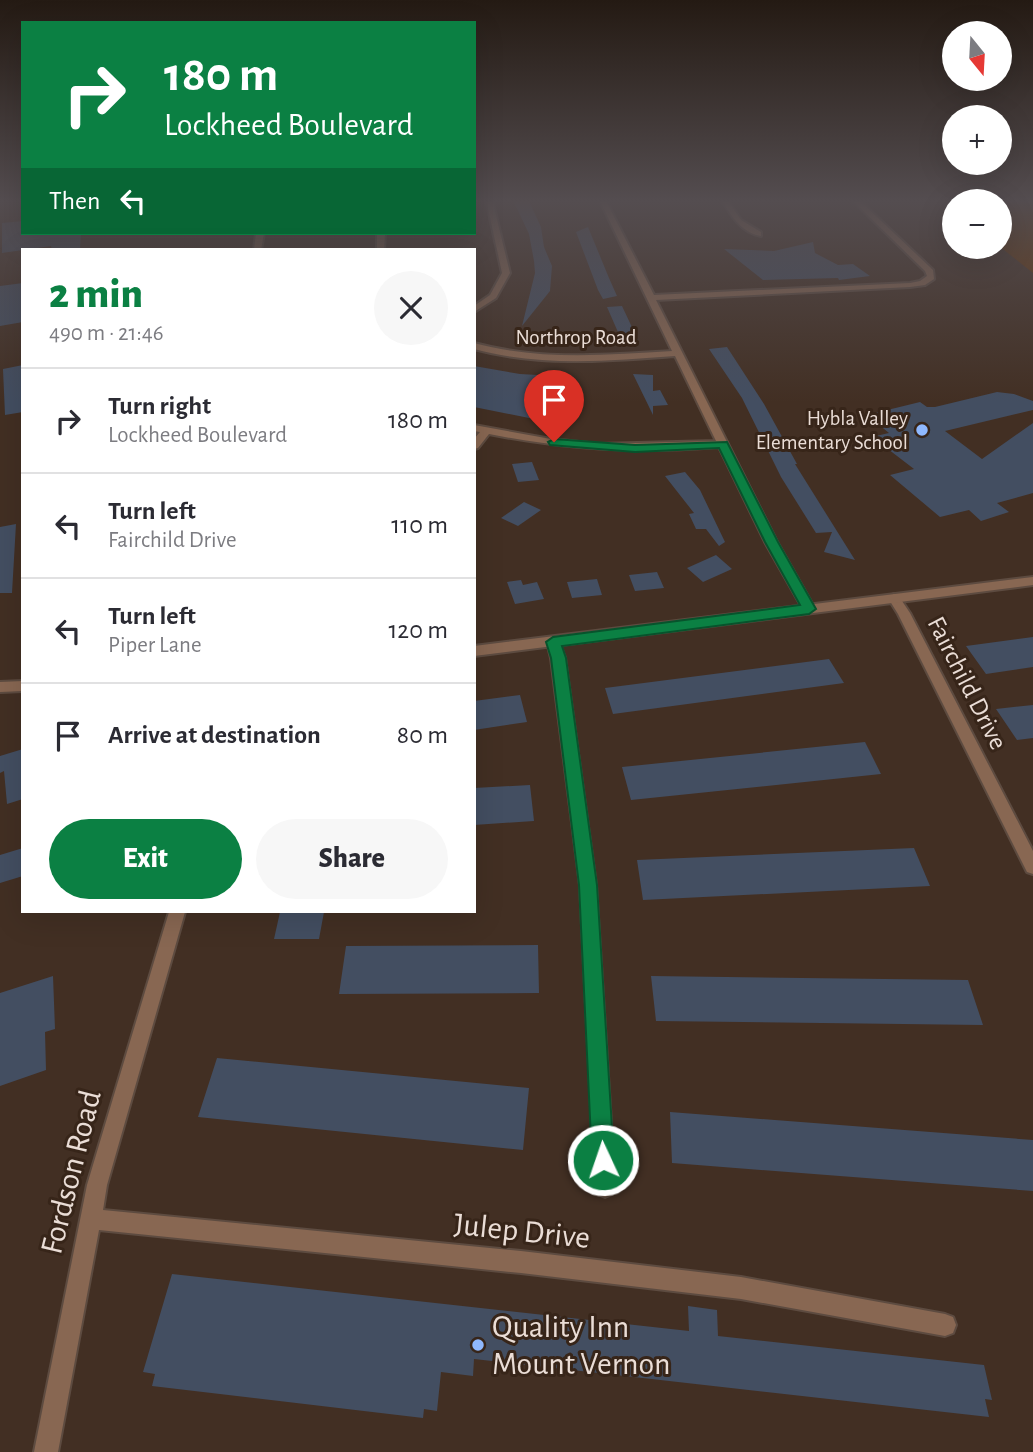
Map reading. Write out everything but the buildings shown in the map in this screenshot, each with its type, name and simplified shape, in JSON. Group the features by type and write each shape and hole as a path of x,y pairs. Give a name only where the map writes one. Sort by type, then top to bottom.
{"street":[{"path":"476,309 493,296 506,273 505,267"},
{"path":"636,267 771,542 809,609"},
{"path":"651,298 911,285 928,281 932,274 926,267"},
{"name":"Northrop Road","path":"476,347 512,356 549,359 678,353"},
{"path":"476,428 598,447 663,448 723,444"},
{"path":"476,444 487,430"},
{"path":"476,651 1033,581"},
{"name":"Fairchild Drive","path":"894,598 1033,867"},
{"path":"553,642 558,658 588,885 605,1187"},
{"path":"0,687 21,686"},
{"name":"Fordson Road","path":"46,1452 90,1219 115,1119 177,913"},
{"name":"Julep Drive","path":"90,1219 521,1262 741,1288 945,1325"}],"place":[{"name":"Hybla Valley Elementary School","path":"922,430"},
{"name":"Quality Inn Mount Vernon","path":"478,1345"}],"route":[{"path":"554,442 635,448 723,444 771,542 809,609 553,642 558,658 588,885 603,1160"}]}
